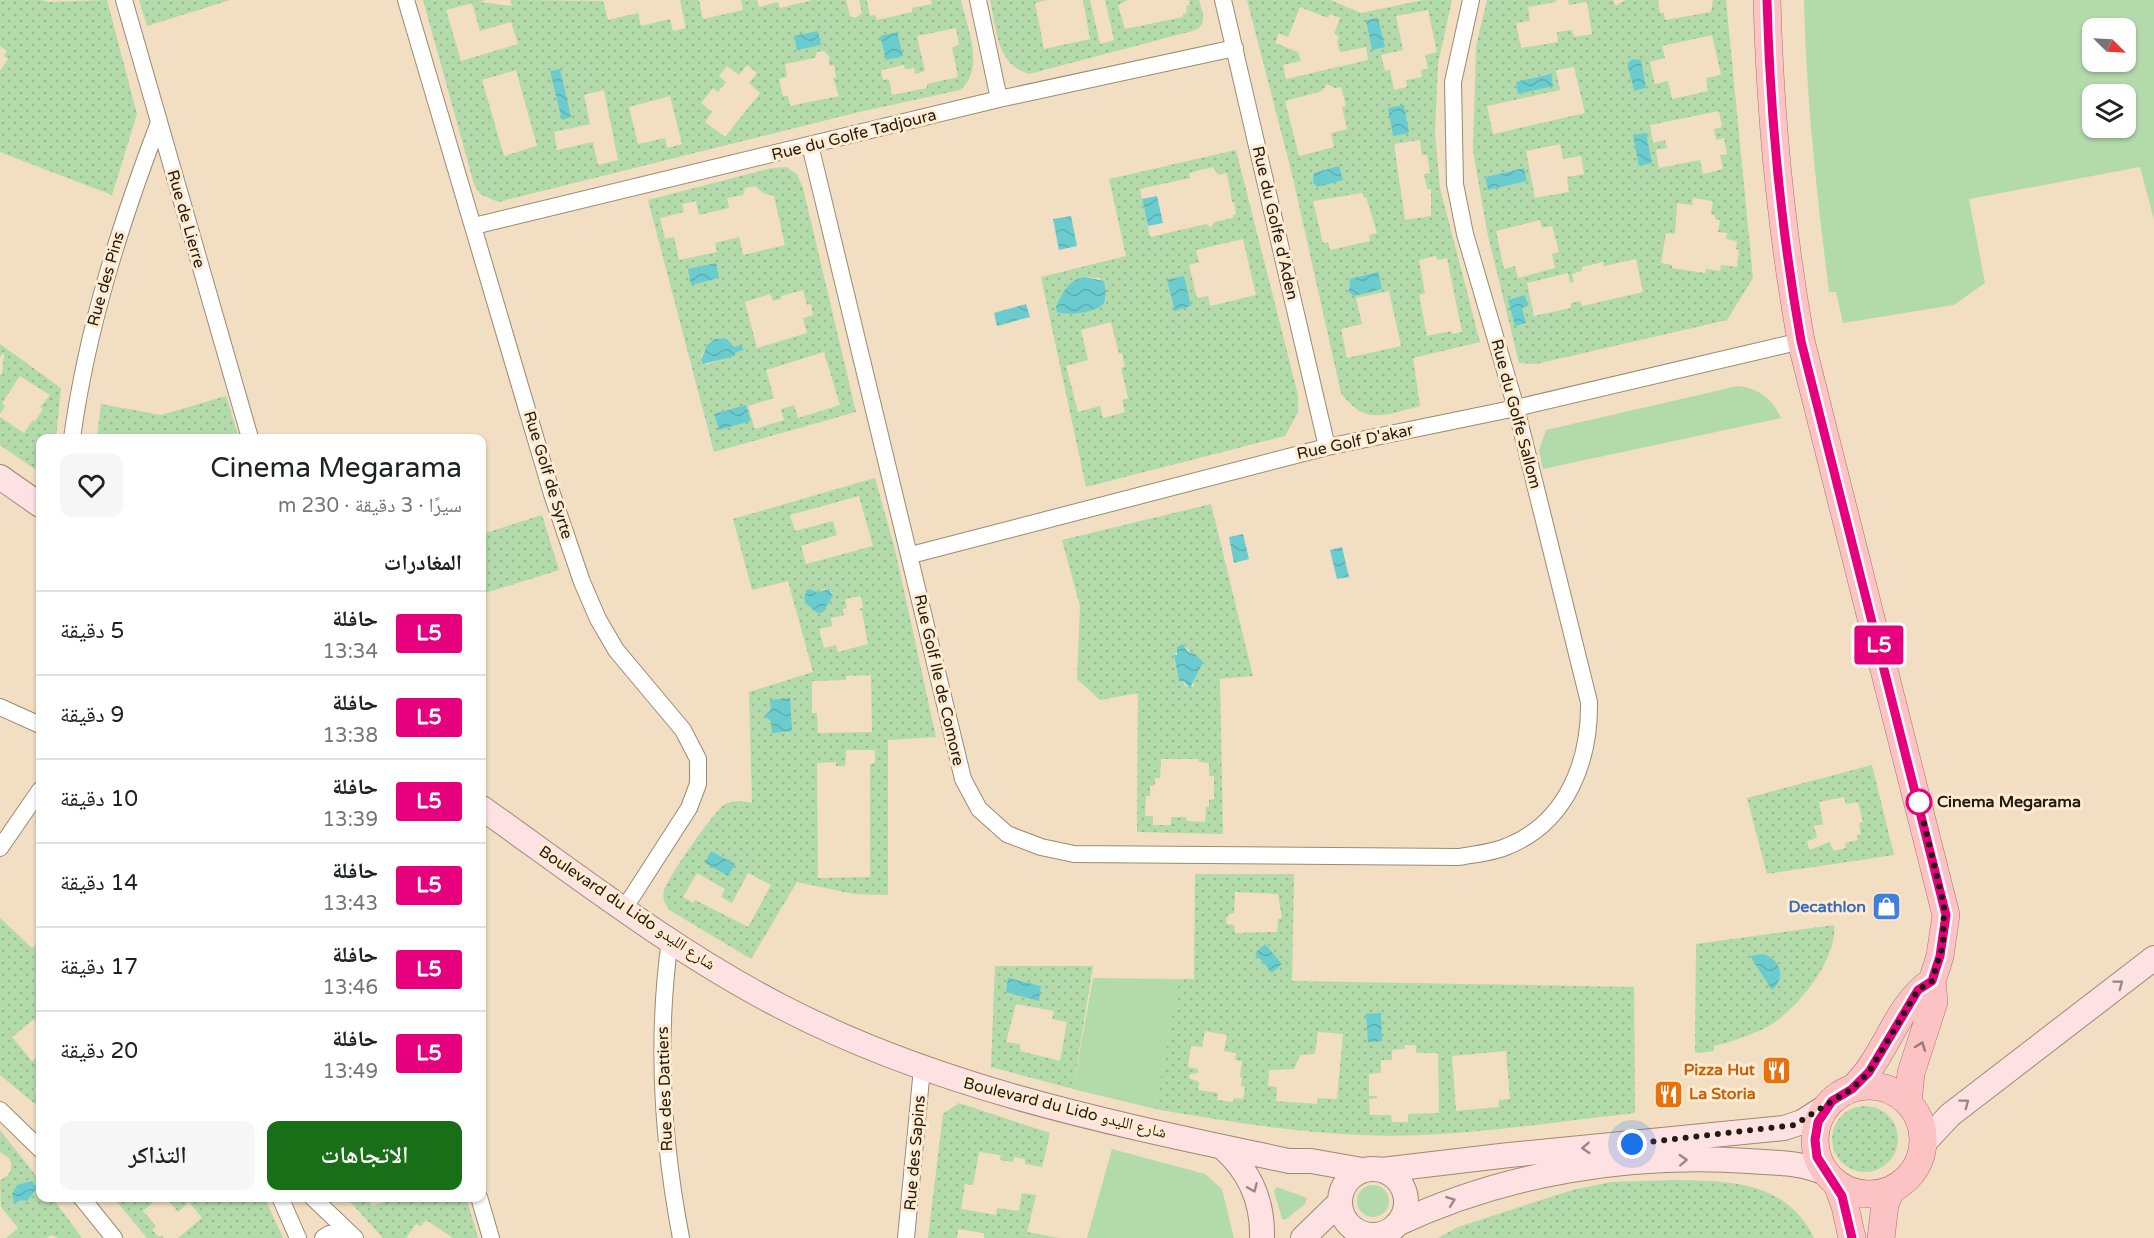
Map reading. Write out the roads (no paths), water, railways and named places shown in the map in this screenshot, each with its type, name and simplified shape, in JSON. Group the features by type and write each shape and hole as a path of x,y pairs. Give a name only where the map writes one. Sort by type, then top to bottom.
{"main road":[{"path":"1767,0 1773,112 1790,279 1801,341 1946,915 1943,945 1932,981 1934,1002 1911,1073 1908,1103"},
{"path":"0,477 36,502"},
{"name":"Boulevard du Lido شارع الليدو","path":"486,811 670,940 780,1006 847,1038 922,1068 1027,1101 1222,1147 1290,1161 1311,1161 1372,1170 1784,1128 1802,1122 1827,1106"},
{"path":"1923,1144 1950,1115 2154,958"},
{"path":"1852,1238 1845,1206 1817,1157 1815,1140 1818,1122 1827,1106 1837,1097 1852,1089 1869,1072 1918,990 1932,981"},
{"path":"1341,1197 1346,1222 1355,1230 1384,1233 1448,1202 1509,1183 1553,1173 1630,1163 1712,1159 1806,1166 1863,1195 1891,1190 1905,1181 1916,1168 1923,1144 1920,1122 1908,1103 1883,1088 1869,1086 1852,1089"},
{"path":"1222,1147 1240,1164 1251,1181 1259,1204 1262,1238"},
{"name":"Boulevard du Lido شارع الليدو","path":"1290,1161 1341,1197"},
{"path":"1303,1238 1341,1197 1350,1179 1372,1170 1396,1179 1405,1193 1405,1209 1384,1233"},
{"path":"1881,1238 1885,1204 1891,1190"}],"street":[{"name":"Rue de Lierre","path":"124,0 158,125 249,434"},
{"name":"Rue Golf de Syrte","path":"406,0 552,494 591,604 616,650 683,730 698,759 698,784 689,808 624,909"},
{"path":"978,0 999,99"},
{"name":"Rue du Golfe d'Aden","path":"1223,0 1327,447"},
{"name":"Rue du Golfe Sallom","path":"1471,0 1453,82 1455,184 1465,234 1516,408 1589,702 1589,724 1581,765 1566,796 1550,819"},
{"name":"Rue du Golfe Tadjoura","path":"474,226 999,99 1235,48"},
{"name":"Rue des Pins","path":"73,434 84,360 100,296 128,207 158,125"},
{"name":"Rue Golf Ile de Comore","path":"810,146 911,555 954,751 963,779 980,809 989,819 1021,841 1074,854 1459,857 1506,847 1536,831 1550,819"},
{"name":"Rue Golf D'akar","path":"911,555 1327,447 1516,408 1801,341"},
{"path":"0,707 36,723"},
{"path":"0,848 36,796"},
{"name":"Rue des Dattiers","path":"670,940 663,997 661,1077 666,1147 681,1238"},
{"name":"Rue des Sapins","path":"906,1238 922,1068"},
{"path":"0,1110 36,1145"},
{"path":"85,1202 114,1238"},
{"path":"282,1202 298,1238"},
{"path":"317,1202 352,1236"},
{"path":"480,1202 491,1238"},
{"path":"323,1238 329,1234 352,1236"}],"water":[{"path":"1378,18 1385,47 1372,50 1366,20"},
{"path":"818,31 821,45 797,50 794,36"},
{"path":"897,32 903,56 886,60 880,36"},
{"path":"1633,59 1641,60 1646,88 1634,91 1627,63"},
{"path":"560,69 571,117 562,120 550,71"},
{"path":"1551,74 1553,86 1518,94 1516,82"},
{"path":"1404,105 1409,133 1393,136 1388,108"},
{"path":"1646,133 1652,163 1639,166 1633,135"},
{"path":"1339,166 1343,180 1317,187 1313,182 1314,173"},
{"path":"1524,168 1527,181 1488,190 1485,177"},
{"path":"1157,196 1163,223 1148,226 1142,199"},
{"path":"1071,216 1077,246 1059,250 1053,219"},
{"path":"716,263 719,278 691,285 688,269"},
{"path":"1378,272 1382,289 1354,296 1349,292 1350,279"},
{"path":"1184,276 1191,306 1175,311 1167,280"},
{"path":"1085,277 1104,281 1106,294 1104,303 1082,313 1057,312 1056,307 1066,288 1074,281"},
{"path":"1525,295 1528,306 1522,308 1526,323 1515,326 1508,300"},
{"path":"1026,304 1030,317 997,326 994,313"},
{"path":"715,339 727,339 734,347 742,345 743,350 735,353 735,356 703,364 701,360 707,345"},
{"path":"746,405 751,421 719,430 714,414"},
{"path":"1243,534 1249,559 1234,563 1229,537"},
{"path":"1342,547 1349,577 1337,579 1330,550"},
{"path":"809,589 818,592 829,589 833,596 822,613 817,613 805,603 804,596"},
{"path":"1183,644 1188,652 1195,654 1203,662 1190,688 1183,681 1179,681 1174,655 1177,655 1177,647"},
{"path":"790,698 792,731 772,733 771,721 764,716 771,710 770,700"},
{"path":"711,851 735,864 728,876 705,863"},
{"path":"1265,944 1282,964 1272,973 1255,953"},
{"path":"1763,954 1774,960 1780,969 1779,980 1772,990 1750,956"},
{"path":"1008,978 1041,986 1039,1001 1006,992"},
{"path":"1381,1013 1382,1041 1368,1042 1366,1014"},
{"path":"32,1181 36,1189 27,1201 14,1203 12,1194 17,1185"}],"place":[{"name":"Cinema Megarama","path":"1919,802"},
{"name":"Decathlon","path":"1887,907"},
{"name":"Pizza Hut","path":"1776,1070"},
{"name":"La Storia","path":"1668,1094"}]}
